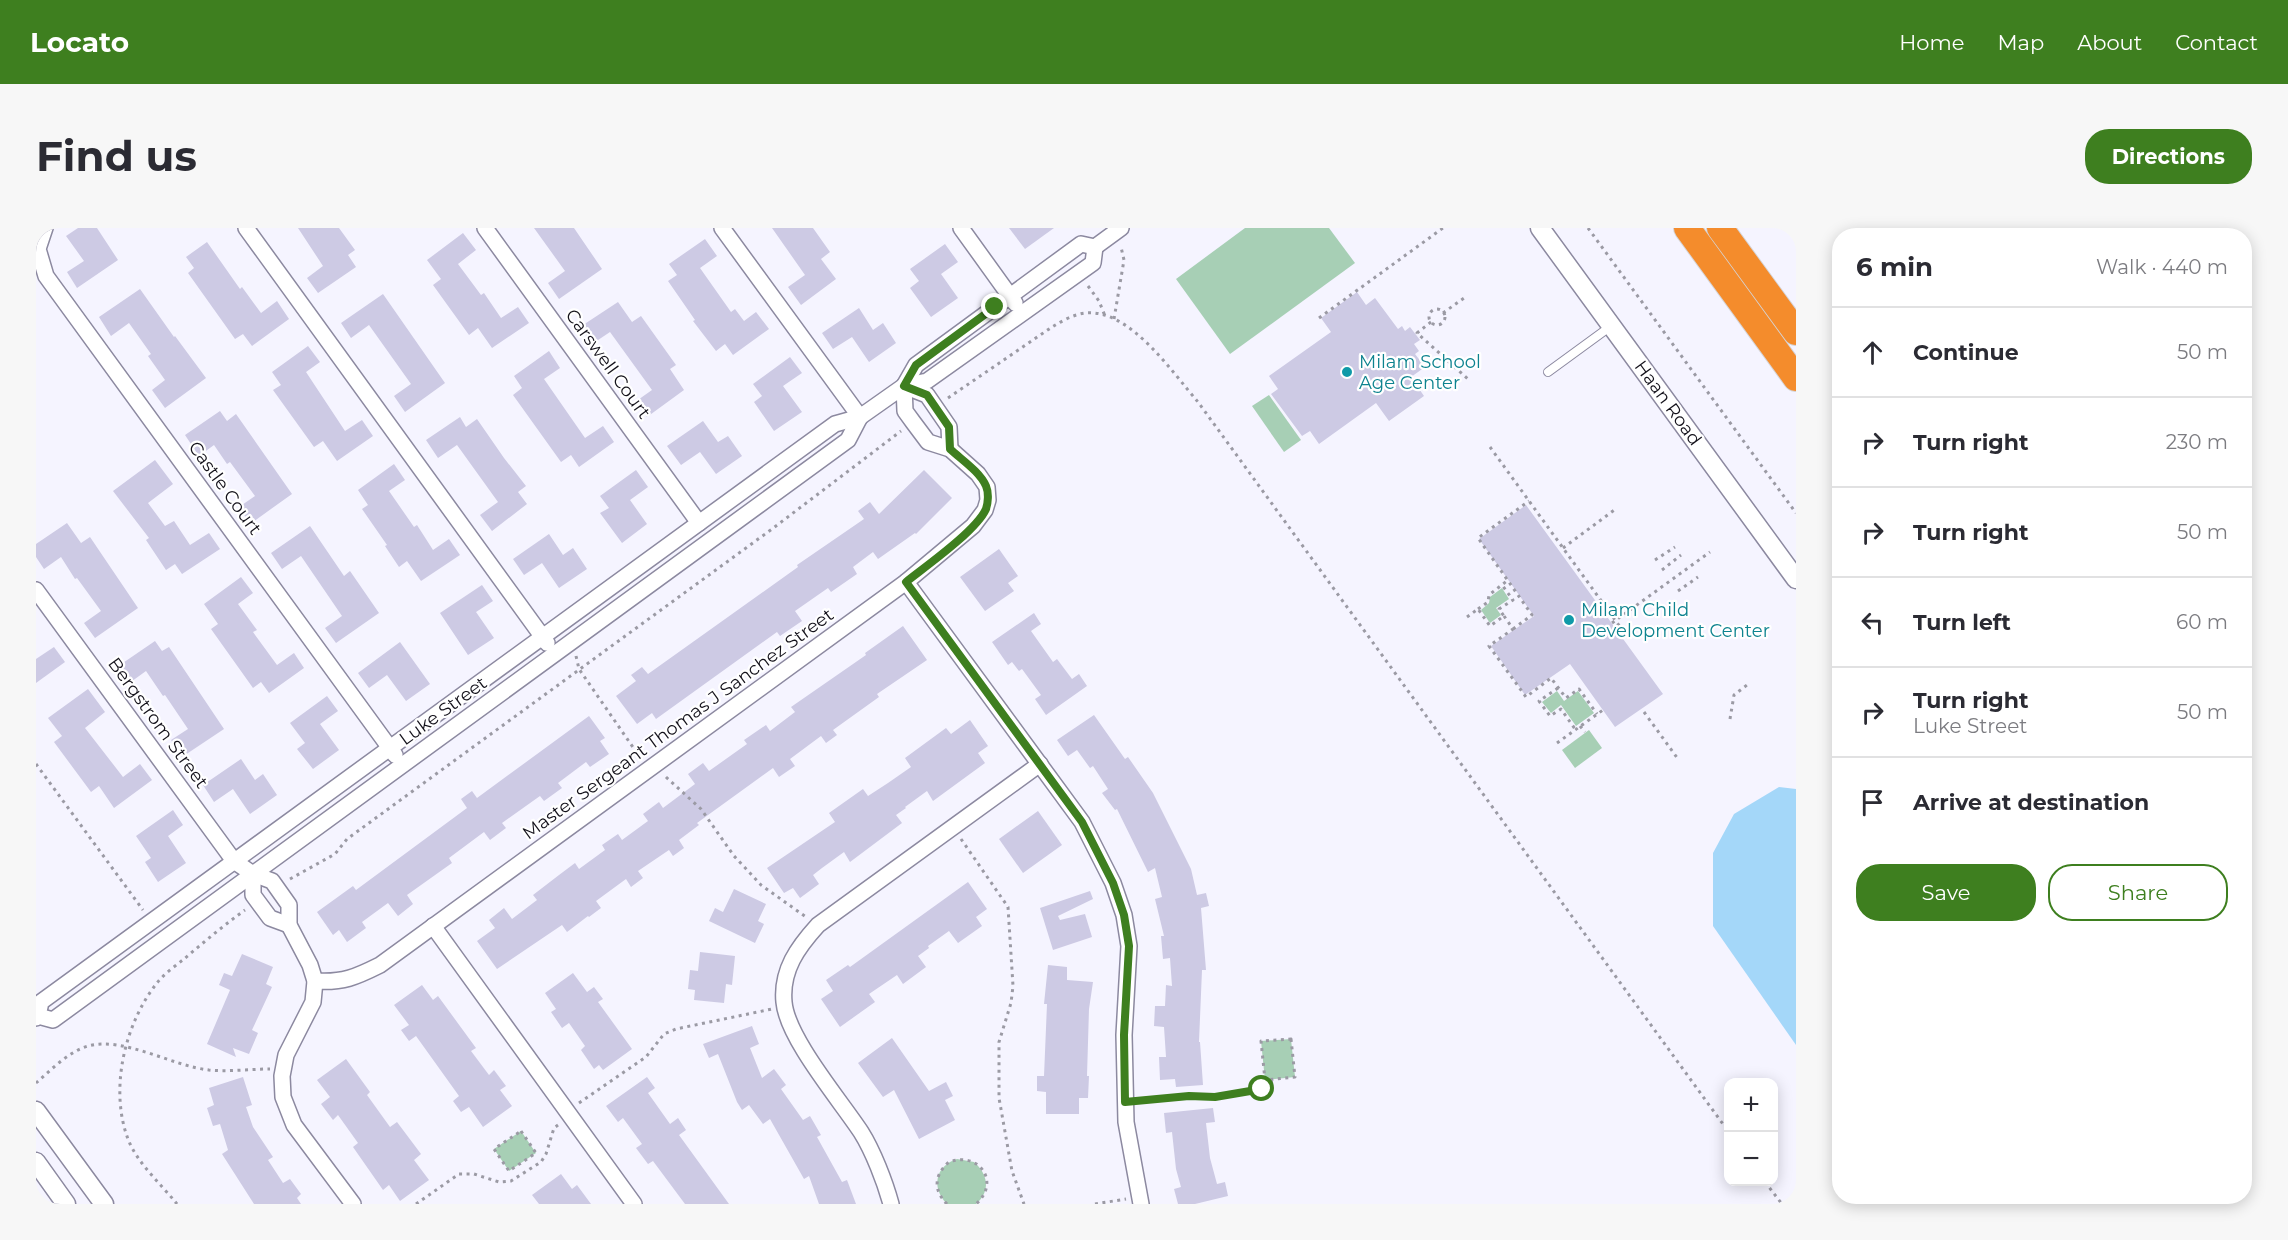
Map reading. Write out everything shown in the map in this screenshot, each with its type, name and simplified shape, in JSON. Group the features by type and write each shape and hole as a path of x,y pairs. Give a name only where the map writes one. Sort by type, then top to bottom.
{"highway":[{"path":"1687,228 1796,378"},
{"path":"1720,228 1796,332"}],"street":[{"name":"Castle Court","path":"45,228 38,249 46,276 402,765"},
{"path":"246,228 554,653"},
{"name":"Carswell Court","path":"485,228 699,523"},
{"path":"722,228 860,417"},
{"path":"961,228 1023,313"},
{"name":"Haan Road","path":"1540,228 1796,579"},
{"name":"Luke Street","path":"860,417 848,440 53,1020 37,1017 41,1002 835,424 860,417 904,386 927,381 1079,274 1093,263 1095,247 1119,229"},
{"name":"Luke Street","path":"904,386 916,365 1081,244 1095,247"},
{"path":"904,386 927,395 949,427 950,449"},
{"name":"Master Sergeant Thomas J Sanchez Street","path":"315,981 328,982 354,978 380,965 906,582 973,526 985,510 988,500 987,487 978,474 950,449 928,442 905,411 904,386"},
{"path":"906,582 1082,822 1113,883 1124,915 1129,946 1124,1035 1125,1102 1126,1122 1140,1201"},
{"name":"Bergstrom Street","path":"36,590 234,861 253,874 272,881 276,888"},
{"path":"891,1204 888,1191 863,1135 796,1038 784,1003 786,972 798,947 818,925 1040,764"},
{"path":"253,874 252,895 270,918 289,925"},
{"path":"276,888 289,905 289,925 310,965 315,981 313,1002 286,1055 283,1068 283,1097 294,1125 353,1204"},
{"path":"433,926 634,1204"},
{"path":"36,1111 104,1204"},
{"path":"36,1162 66,1204"}],"lane":[{"path":"1548,372 1611,326"}],"path":[{"path":"1319,318 1443,228"},
{"path":"1587,228 1796,513"},
{"path":"1114,319 1124,260 1119,229"},
{"path":"1079,274 1099,302 1105,316"},
{"path":"1443,313 1464,298"},
{"path":"1431,322 1430,317 1434,311 1439,310 1443,313"},
{"path":"935,408 1052,327 1069,318 1087,313 1114,319 1132,328 1198,402 1724,1125"},
{"path":"1431,322 1437,325 1442,324 1443,313"},
{"path":"1431,322 1417,333 1468,379"},
{"path":"276,888 335,854 347,839 772,529 913,422"},
{"path":"1490,447 1614,622 1623,631"},
{"path":"1529,501 1478,538 1533,615 1489,646 1526,697 1551,678 1566,698 1579,689 1597,714"},
{"path":"1563,548 1617,508"},
{"path":"1655,561 1675,546"},
{"path":"1614,622 1710,552"},
{"path":"1662,570 1682,555"},
{"path":"1678,591 1698,577"},
{"path":"1467,617 1488,602 1489,595 1508,580"},
{"path":"1502,585 1513,600 1499,609 1513,629"},
{"path":"1478,609 1490,626 1504,616"},
{"path":"572,641 579,669 638,756 653,766 701,809 734,856 761,885 818,925"},
{"path":"1730,719 1734,695 1747,686"},
{"path":"1558,688 1539,701 1550,716 1561,709 1575,729"},
{"path":"1557,743 1603,710"},
{"path":"1644,712 1678,759"},
{"path":"1580,726 1586,732"},
{"path":"36,764 151,921"},
{"path":"952,827 1008,907 1012,986 1011,1003 999,1042 999,1098 1012,1171 1024,1204"},
{"path":"177,1204 135,1153 128,1139 121,1101 121,1075 127,1047 146,998 159,980 257,901"},
{"path":"416,1204 459,1174 474,1174 499,1182 511,1182 541,1162 546,1154 554,1128 568,1113 581,1100 646,1057 664,1034 676,1029 764,1009 785,1008"},
{"path":"1291,1039 1295,1077 1271,1079 1265,1080 1261,1041 1291,1039"},
{"path":"36,1083 72,1053 89,1046 117,1044 166,1060 209,1070 283,1068"},
{"path":"1125,1102 1189,1096 1215,1097 1262,1089 1272,1085 1271,1079"},
{"path":"521,1131 536,1153 517,1166 509,1171 494,1149 521,1131"},
{"path":"947,1204 938,1192 938,1175 949,1162 966,1159 974,1161 985,1175 986,1192 976,1204"},
{"path":"517,1166 523,1174"},
{"path":"1768,1186 1782,1204"},
{"path":"1095,1204 1140,1201"}],"green space":[{"path":"1245,228 1329,228 1355,263 1230,354 1176,279"},
{"path":"1269,395 1301,440 1284,452 1252,406"},
{"path":"1502,588 1509,599 1496,608 1501,615 1490,623 1481,610 1489,603 1490,597"},
{"path":"1557,691 1564,701 1578,691 1594,713 1576,726 1561,705 1551,713 1542,702"},
{"path":"1589,730 1602,748 1575,768 1562,750"},
{"path":"1291,1039 1295,1077 1265,1080 1261,1041"},
{"path":"521,1131 536,1153 509,1171 494,1149"},
{"path":"957,1159 974,1162 985,1177 984,1194 976,1204 947,1204 939,1191 937,1185 940,1172 950,1162"}],"water":[{"path":"1779,787 1796,789 1796,1045 1713,926 1713,853 1734,814"}],"building":[{"path":"78,228 97,228 118,260 77,288 67,272 84,261 66,236"},
{"path":"298,228 339,228 355,250 348,255 356,267 318,293 307,278 323,266"},
{"path":"534,228 574,228 602,269 559,299 548,283 565,271"},
{"path":"772,228 813,228 830,252 821,259 836,279 801,305 788,287 805,275"},
{"path":"1009,228 1054,228 1025,249"},
{"path":"463,233 476,250 458,264 481,295 484,293 501,318 518,307 529,323 492,348 478,328 469,335 433,285 441,279 427,260"},
{"path":"705,239 717,256 700,268 731,312 735,309 744,321 756,312 769,329 733,355 725,344 716,351 693,321 695,320 668,281 677,275 669,264"},
{"path":"207,242 240,289 242,287 261,313 277,301 289,319 252,346 243,334 235,339 188,273 194,268 186,257"},
{"path":"945,244 958,262 941,274 958,298 931,317 910,288 919,281 910,269"},
{"path":"140,289 206,378 165,408 152,390 165,380 148,356 151,354 129,323 111,336 99,317"},
{"name":"Milam School Age Center","path":"1357,292 1366,305 1375,298 1398,329 1402,326 1405,331 1410,327 1420,340 1414,344 1419,351 1415,354 1425,367 1411,377 1424,396 1389,421 1376,403 1319,444 1310,431 1302,436 1271,394 1278,389 1269,376 1331,332 1321,318"},
{"path":"383,294 445,383 405,412 394,396 411,384 369,325 351,338 341,323"},
{"path":"618,302 632,322 641,316 676,365 670,369 684,390 647,417 635,402 652,390 610,332 592,344 580,327"},
{"path":"859,308 873,330 883,323 896,343 869,362 852,337 833,349 822,333"},
{"path":"308,346 320,362 306,372 345,431 362,420 373,436 337,461 323,441 314,447 273,390 281,385 272,372"},
{"path":"549,351 560,368 544,379 585,438 603,426 614,442 579,467 571,455 561,462 513,395 522,388 514,376"},
{"path":"790,357 802,373 783,386 802,412 774,431 754,402 762,396 753,384"},
{"path":"220,411 227,421 236,414 292,494 250,524 239,507 255,496 230,462 227,464 214,445 199,456 185,435"},
{"path":"460,417 466,427 477,419 526,486 518,492 527,504 492,531 480,515 498,502 457,445 438,458 426,440"},
{"path":"703,421 718,442 728,436 742,456 716,474 700,452 681,465 667,446"},
{"path":"155,460 173,484 148,503 165,526 174,521 190,545 209,533 220,549 182,574 175,564 166,570 146,540 149,538 113,491"},
{"path":"394,464 405,480 389,491 414,527 417,525 433,550 449,539 460,555 421,581 407,561 399,567 362,509 368,505 358,490"},
{"path":"636,470 648,487 630,500 647,524 622,543 600,513 609,508 600,496"},
{"path":"924,470 952,498 916,534 878,559 873,552 853,567 857,574 831,592 828,588 795,611 802,621 780,636 777,632 656,719 652,713 637,724 616,696 636,681 631,675 642,667 648,674 798,567 797,565 864,519 858,511 870,502 879,514"},
{"name":"Milam Child Development Center","path":"1526,505 1663,694 1615,727 1570,664 1525,695 1491,646 1534,616 1479,539"},
{"path":"67,523 81,543 90,537 138,608 95,638 84,623 101,611 77,578 75,579 61,557 44,569 36,557 36,544"},
{"path":"310,526 344,576 350,571 379,613 336,643 325,628 342,616 301,556 282,569 271,553"},
{"path":"549,534 563,555 573,548 587,569 559,588 542,563 524,575 513,559"},
{"path":"999,549 1018,576 1008,583 1014,591 985,611 960,577"},
{"path":"241,577 253,593 238,604 257,630 253,632 277,665 294,653 304,668 269,693 261,682 253,688 211,629 218,624 204,604"},
{"path":"482,585 493,601 476,612 494,638 468,655 440,613"},
{"path":"1034,613 1041,624 1031,631 1053,662 1057,659 1072,679 1079,674 1087,686 1046,715 1035,699 1041,695 1022,669 1019,671 1012,662 1008,665 992,642"},
{"path":"903,626 927,660 877,694 879,697 833,730 837,735 826,743 821,736 790,759 795,766 779,777 773,768 697,823 699,825 679,840 684,848 673,856 669,850 638,871 643,878 631,887 626,879 596,901 601,908 589,917 567,932 562,925 497,969 477,941 495,928 489,920 504,908 512,919 537,900 533,895 575,863 579,869 605,850 602,845 618,834 622,840 648,821 643,814 659,802 663,808 695,784 688,774 703,763 709,771 747,744 744,740 766,725 770,731 795,712 791,707 866,655 865,653"},
{"path":"155,641 162,651 169,647 224,729 182,757 171,740 188,729 165,695 163,696 146,671 128,684 117,667"},
{"path":"400,642 430,684 406,701 387,675 369,688 358,673"},
{"path":"54,647 65,662 36,683 36,659"},
{"path":"88,689 105,712 85,728 123,777 140,764 152,780 114,808 99,786 91,792 54,742 62,736 48,718"},
{"path":"327,696 338,711 320,724 339,750 313,769 297,749 305,743 290,723"},
{"path":"1094,715 1125,759 1128,757 1153,793 1191,869 1197,895 1206,893 1209,906 1201,908 1206,970 1202,970 1199,1042 1203,1085 1176,1087 1175,1079 1160,1080 1159,1057 1166,1057 1164,1027 1154,1026 1155,1006 1165,1006 1166,985 1172,986 1170,958 1163,959 1161,936 1164,936 1155,899 1162,897 1155,868 1148,872 1117,809 1115,810 1102,793 1108,789 1093,766 1090,768 1077,750 1068,756 1057,740"},
{"path":"589,716 605,738 600,741 609,754 590,767 586,762 558,783 562,788 544,801 540,796 502,823 506,828 490,840 484,832 449,858 452,863 407,895 413,904 398,916 388,903 362,922 366,928 347,942 339,930 333,935 317,912 353,886 356,890 467,808 461,799 472,791 477,798"},
{"path":"970,720 988,746 978,753 985,763 933,801 927,791 905,807 896,815 902,823 850,862 844,852 822,868 813,875 819,884 800,898 793,888 784,893 767,868 835,822 829,813 863,789 868,796 888,783 911,767 905,758 946,728 951,734"},
{"path":"241,759 255,780 263,774 277,795 250,814 233,789 214,802 203,785"},
{"path":"173,810 183,825 168,836 186,863 158,882 145,862 151,858 136,836"},
{"path":"1038,811 1062,845 1023,873 999,839"},
{"path":"968,882 987,909 976,917 982,926 958,943 949,931 918,956 926,967 903,984 897,975 869,994 875,1002 840,1027 821,999 833,991 826,980 848,965 850,967"},
{"path":"734,889 766,904 758,921 764,924 755,943 709,921 715,908 723,912"},
{"path":"1090,891 1093,899 1058,916 1060,920 1085,914 1092,937 1053,950 1040,908"},
{"path":"700,952 735,956 732,985 726,984 724,1003 694,1000 695,990 688,989 690,970 698,971"},
{"path":"242,954 273,967 266,984 272,987 252,1030 258,1033 249,1054 233,1048 236,1057 207,1044 230,990 219,985 224,973 232,976"},
{"path":"1048,965 1067,967 1067,980 1093,982 1089,1009 1088,1098 1079,1098 1079,1114 1046,1114 1046,1092 1037,1091 1037,1076 1044,1076 1047,1004 1044,1004"},
{"path":"573,973 587,992 594,987 603,999 598,1002 632,1049 603,1070 599,1065 594,1069 581,1050 585,1046 569,1023 562,1028 551,1012 556,1009 545,993"},
{"path":"422,985 433,1000 438,996 476,1048 471,1051 489,1075 494,1070 506,1086 500,1090 512,1106 483,1127 469,1107 461,1112 453,1101 459,1096 416,1036 409,1041 401,1030 409,1025 394,1005"},
{"path":"752,1026 759,1044 750,1048 762,1078 774,1069 786,1085 781,1089 803,1120 810,1116 821,1135 817,1137 842,1182 847,1180 856,1204 819,1204 809,1176 804,1179 770,1119 763,1124 749,1105 742,1110 718,1054 709,1058 703,1044"},
{"path":"892,1038 929,1091 946,1082 953,1096 945,1100 955,1120 919,1139 894,1090 883,1097 858,1063"},
{"path":"346,1059 370,1092 367,1095 390,1127 397,1122 421,1154 414,1160 429,1180 400,1201 389,1185 383,1190 353,1147 358,1143 338,1115 333,1120 321,1104 330,1097 317,1080"},
{"path":"243,1077 252,1105 246,1107 253,1127 273,1157 268,1160 283,1183 290,1179 301,1194 297,1198 301,1204 254,1204 222,1154 228,1150 220,1124 213,1126 207,1108 214,1105 209,1088"},
{"path":"647,1077 655,1088 648,1093 670,1124 678,1118 686,1130 679,1135 729,1204 685,1204 653,1161 648,1164 636,1148 642,1144 623,1118 618,1122 606,1106"},
{"path":"1213,1108 1215,1122 1206,1123 1210,1158 1217,1184 1225,1182 1228,1196 1195,1204 1178,1204 1174,1189 1181,1187 1176,1169 1172,1132 1166,1133 1164,1113"},
{"path":"561,1174 572,1189 577,1185 591,1204 539,1204 532,1195"}],"place":[{"name":"Milam School Age Center","path":"1347,372"},
{"name":"Milam Child Development Center","path":"1569,620"}],"route":[{"path":"995,307 916,365 904,386 927,395 949,427 950,449 978,474 987,487 988,500 985,510 973,526 906,582 1082,822 1113,883 1124,915 1129,946 1124,1035 1125,1102 1189,1096 1215,1097 1262,1089"}]}
